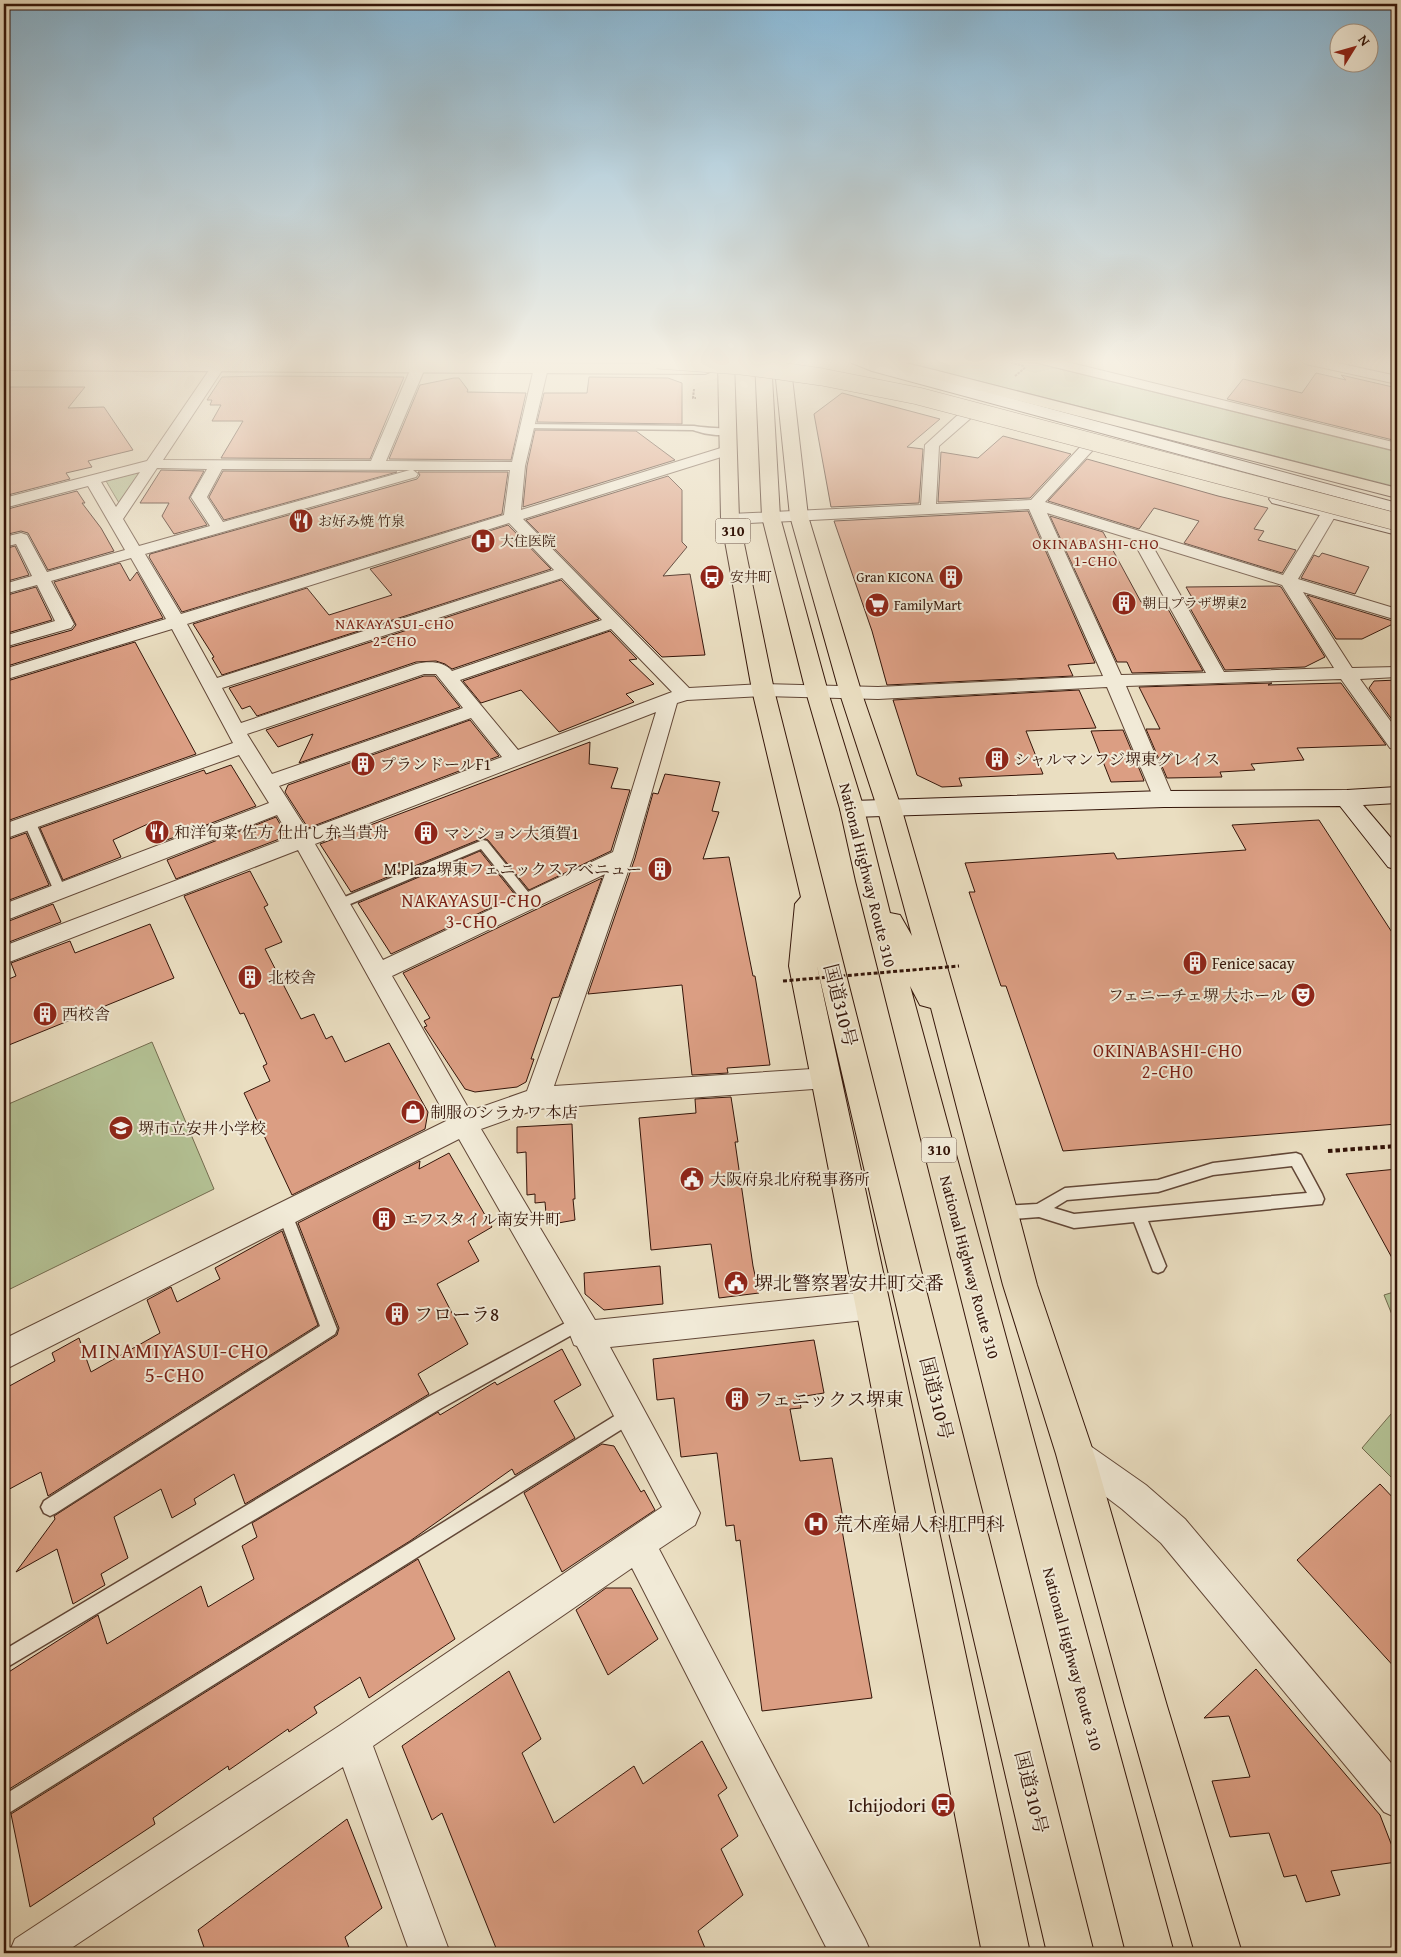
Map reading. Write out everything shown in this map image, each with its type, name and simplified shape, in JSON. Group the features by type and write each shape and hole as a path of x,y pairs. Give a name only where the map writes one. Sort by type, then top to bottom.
{"highway":[{"name":"310","path":"729,451 730,519 763,690 810,880"},
{"name":"National Highway Route 310","path":"774,451 816,692 852,809 869,881 1150,1953"},
{"path":"1128,451 1397,522"},
{"path":"1174,451 1397,509"},
{"path":"1236,451 1397,493"},
{"path":"786,517 851,694 889,807 1002,1213 1020,1285 1075,1454 1219,1953"},
{"path":"810,880 803,966 828,1078 1006,1953"},
{"name":"国道310号","path":"810,880 1067,1935"},
{"path":"869,881 955,1044"}],"street":[{"path":"116,518 161,451"},
{"path":"377,466 383,451"},
{"path":"512,517 521,451"},
{"path":"4,675 512,517 700,451"},
{"path":"928,510 932,451"},
{"path":"1035,504 1084,451"},
{"path":"1099,451 1397,530"},
{"path":"1184,451 1397,509"},
{"path":"4,503 152,464 518,466"},
{"path":"218,464 199,497 219,528"},
{"path":"4,589 439,466"},
{"path":"28,1953 352,1739 683,1513 582,1329 302,839 240,739 177,622 92,480"},
{"path":"730,519 1035,504 1397,615"},
{"path":"1035,504 1164,799"},
{"path":"1288,581 1329,513"},
{"path":"512,517 614,622 676,696"},
{"path":"1138,535 1218,678"},
{"path":"4,542 22,538 65,624 4,642"},
{"path":"211,686 566,572"},
{"path":"1288,581 1346,673 1397,744"},
{"path":"449,678 614,622"},
{"path":"4,832 422,668 441,668 514,758"},
{"path":"4,955 676,696 763,690 851,694 1114,681 1397,672"},
{"path":"537,1098 622,857 676,696"},
{"path":"267,784 475,710"},
{"path":"852,809 1164,799 1346,798 1397,795"},
{"path":"1346,798 1397,861"},
{"path":"4,913 281,806"},
{"path":"378,972 622,857"},
{"path":"4,1355 464,1124 537,1098 828,1078"},
{"path":"582,1329 874,1305"},
{"path":"1075,1454 1134,1498 1173,1531 1397,1799"},
{"path":"638,1544 851,1953"},
{"path":"352,1739 430,1953"}],"lane":[{"path":"30,823 60,891"},
{"path":"339,904 483,844 529,901"},
{"path":"1002,1213 1039,1210 1074,1221 1317,1199 1296,1159 1213,1169 1158,1186 1065,1194 1039,1210"},
{"path":"50,1507 329,1330 286,1214"},
{"path":"1139,1216 1158,1266"},
{"path":"4,1660 434,1403 582,1329"},
{"path":"4,1806 629,1415"}],"path":[{"path":"783,981 960,966"},
{"path":"1328,1151 1397,1146"}],"green space":[{"path":"1256,451 1397,452 1397,487"},
{"path":"140,472 119,503 106,481"},
{"path":"152,1042 214,1189 4,1292 4,1106"},
{"path":"1397,1291 1397,1327 1384,1295"},
{"path":"1397,1407 1397,1483 1362,1448"}],"building":[{"path":"4,451 128,451 88,461 92,467 66,473 70,479 4,496"},
{"path":"225,451 373,451 370,459 221,458"},
{"path":"392,451 513,451 511,460 389,459"},
{"path":"530,451 663,451 675,460 523,507"},
{"path":"821,451 923,451 919,503 831,507"},
{"path":"986,451 1061,451 1071,454 1030,498 938,502 941,452 978,458"},
{"path":"1087,459 1268,508 1254,529 1264,531 1258,540 1296,550 1282,573 1184,543 1199,521 1154,508 1139,529 1048,501"},
{"path":"161,470 204,471 189,498 207,525 174,534 162,516 169,503 140,503"},
{"path":"223,471 397,472 224,520 209,497"},
{"path":"418,472 508,472 502,514 182,612 149,557 150,554 417,479 420,475"},
{"path":"668,476 682,490 682,542 687,547 663,576 690,574 705,655 662,657 526,520"},
{"path":"77,491 85,503 82,503 101,528 114,551 48,570 28,533 21,531 4,535 4,510"},
{"name":"Gran KICONA","path":"1028,511 1095,663 1068,665 1073,676 887,685 872,631 834,521"},
{"path":"1050,516 1103,532 1141,602 1164,602 1203,671 1132,673 1127,662 1117,662"},
{"path":"508,525 551,569 222,675 212,658 214,657 193,624 307,588 329,615 392,595 370,569"},
{"path":"15,546 29,575 4,582 4,549"},
{"path":"1322,553 1369,567 1355,594 1301,578 1314,555 1319,557"},
{"path":"120,563 130,581 137,572 163,618 4,667 4,649 72,630 76,625 54,582"},
{"path":"561,580 599,619 452,669 436,661 416,662 257,716 250,706 242,709 229,688"},
{"path":"36,587 52,620 4,634 4,596"},
{"path":"1186,587 1281,587 1325,657 1305,667 1225,670 1186,601 1194,601"},
{"path":"1307,595 1397,622 1362,639 1336,639"},
{"path":"610,631 637,659 629,660 654,684 626,694 634,702 559,732 521,690 481,703 463,681"},
{"path":"135,642 196,754 4,822 4,682"},
{"path":"424,676 435,676 460,707 299,763 313,734 278,747 266,730"},
{"path":"1397,680 1397,720 1393,721 1369,688 1374,681"},
{"path":"1272,683 1268,685 1341,683 1386,745 1297,748 1304,760 1251,764 1255,770 1220,772 1222,777 1167,778 1146,729 1160,729 1139,687"},
{"path":"1079,690 1096,728 1026,731 1043,774 959,778 962,786 942,787 917,775 893,700"},
{"path":"470,720 499,756 308,828 285,792 288,785"},
{"path":"1123,730 1144,781 1111,782 1091,731"},
{"path":"590,742 589,764 618,768 611,788 630,790 611,851 529,890 488,840 483,838 351,892 320,844"},
{"path":"231,765 256,806 159,843 150,823 113,840 121,857 63,880 40,828 204,770 206,774"},
{"path":"665,774 720,782 712,811 719,812 703,859 729,857 753,976 755,976 770,1065 727,1068 728,1073 692,1075 682,985 588,994 635,858 653,793 658,794"},
{"path":"276,817 287,836 176,879 167,860"},
{"name":"Fenice sacay","path":"1319,820 1397,940 1397,1124 1063,1151 1006,986 1001,986 969,892 975,892 965,863 1114,853 1117,859 1246,850 1232,825"},
{"path":"26,833 49,885 4,902 4,841"},
{"path":"480,851 516,896 391,954 358,903"},
{"path":"250,871 268,905 264,907 282,942 265,949 301,1019 314,1014 326,1039 332,1036 345,1062 389,1043 428,1112 425,1129 292,1195 244,1093 270,1081 263,1066 267,1064 244,1013 240,1014 184,896"},
{"path":"602,878 559,997 552,998 531,1059 534,1059 526,1082 517,1087 475,1092 465,1089 424,1027 427,1026 424,1021 430,1018 403,973"},
{"path":"53,904 61,922 4,944 4,923"},
{"name":"西校舎","path":"150,924 174,978 4,1047 4,981 16,976 11,963 70,941 75,953"},
{"path":"731,1097 738,1142 735,1142 753,1266 759,1293 719,1298 711,1244 651,1250 639,1118 696,1113 695,1099"},
{"path":"572,1124 575,1220 547,1225 545,1202 535,1203 535,1194 527,1195 526,1152 517,1153 517,1127"},
{"path":"449,1153 492,1227 468,1241 479,1261 437,1284 468,1344 418,1374 429,1394 245,1504 234,1474 194,1499 196,1504 172,1518 161,1489 114,1517 128,1558 101,1574 105,1585 73,1604 57,1549 16,1572 55,1519 54,1516 337,1335 339,1328 298,1223 420,1161 419,1169"},
{"path":"1397,1169 1397,1267 1346,1174"},
{"path":"282,1231 318,1325 48,1496 41,1472 4,1492 4,1389 55,1361 52,1353 79,1338 91,1372 160,1333 147,1300 171,1287 177,1302 220,1279 215,1268"},
{"path":"660,1266 663,1304 604,1310 585,1294 584,1273"},
{"path":"814,1340 824,1393 799,1397 801,1408 790,1409 800,1461 832,1458 845,1529 842,1530 872,1698 762,1711 740,1540 736,1541 734,1525 726,1526 717,1453 681,1457 674,1398 657,1400 653,1359"},
{"path":"562,1349 581,1385 554,1401 575,1438 515,1475 512,1469 410,1541 6,1791 4,1780 4,1675 98,1615 107,1644 201,1586 208,1607 254,1579 242,1546 257,1537 252,1523 438,1412 440,1415 495,1382 497,1385"},
{"path":"602,1444 614,1446 641,1492 644,1490 655,1510 562,1572 524,1493"},
{"path":"1380,1484 1397,1502 1397,1670 1297,1560"},
{"path":"418,1559 455,1639 369,1698 360,1677 314,1707 317,1713 289,1732 288,1729 229,1770 228,1766 153,1818 155,1824 30,1907 11,1814"},
{"path":"606,1588 631,1588 658,1639 608,1675 576,1610"},
{"path":"1256,1669 1380,1815 1397,1859 1397,1862 1331,1871 1340,1895 1306,1902 1296,1875 1284,1877 1269,1833 1230,1837 1212,1781 1250,1777 1229,1716 1204,1718"},
{"path":"509,1671 541,1739 522,1753 554,1823 634,1766 643,1784 702,1741 727,1788 718,1795 738,1836 721,1849 743,1895 698,1931 707,1953 498,1953 442,1813 432,1820 402,1746"},
{"path":"347,1819 382,1908 345,1937 351,1953 206,1953 198,1930"}],"place":[{"name":"お好み焼 竹泉","path":"301,521"},
{"name":"大住医院","path":"483,541"},
{"name":"安井町","path":"712,577"},
{"name":"Gran KICONA","path":"951,577"},
{"name":"朝日プラザ堺東2","path":"1124,603"},
{"name":"FamilyMart","path":"877,605"},
{"name":"シャルマンフジ堺東グレイス","path":"997,759"},
{"name":"プランドールF1","path":"363,764"},
{"name":"和洋旬菜 佐方 仕出し弁当貴舟","path":"157,832"},
{"name":"マンション大須賀1","path":"426,833"},
{"name":"M'Plaza堺東フェニックスアベニュー","path":"660,869"},
{"name":"Fenice sacay","path":"1195,963"},
{"name":"北校舎","path":"250,977"},
{"name":"フェニーチェ堺 大ホール","path":"1303,995"},
{"name":"西校舎","path":"45,1014"},
{"name":"制服のシラカワ 本店","path":"413,1112"},
{"name":"堺市立安井小学校","path":"121,1128"},
{"name":"大阪府泉北府税事務所","path":"692,1179"},
{"name":"エフスタイル南安井町","path":"384,1219"},
{"name":"堺北警察署安井町交番","path":"736,1283"},
{"name":"フローラ8","path":"397,1314"},
{"name":"フェニックス堺東","path":"737,1399"},
{"name":"荒木産婦人科肛門科","path":"816,1524"},
{"name":"Ichijodori","path":"943,1805"}],"district":[{"name":"OKINABASHI-CHO 1-CHO","path":"1096,552"},
{"name":"NAKAYASUI-CHO 2-CHO","path":"395,632"},
{"name":"NAKAYASUI-CHO 3-CHO","path":"472,911"},
{"name":"OKINABASHI-CHO 2-CHO","path":"1168,1061"},
{"name":"MINAMIYASUI-CHO 5-CHO","path":"175,1363"}]}
